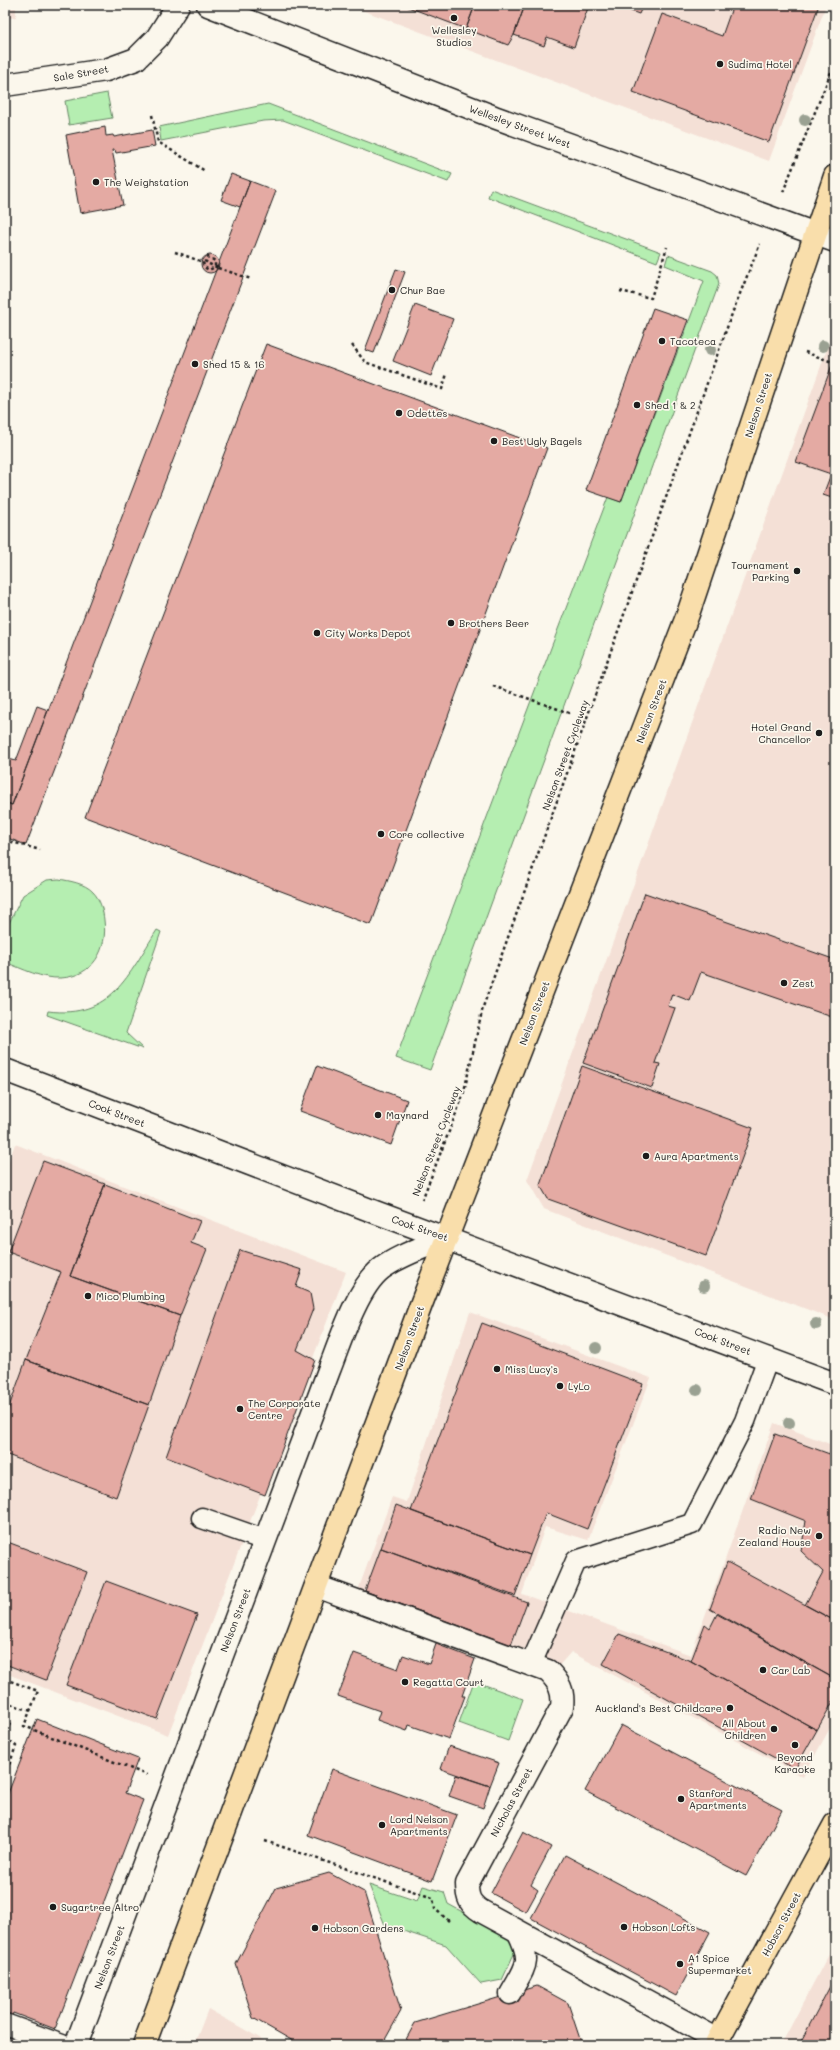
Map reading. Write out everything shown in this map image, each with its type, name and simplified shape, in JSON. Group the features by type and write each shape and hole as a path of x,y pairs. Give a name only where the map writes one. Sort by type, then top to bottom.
{"main road":[{"name":"Nelson Street","path":"144,2045 447,1237 686,621 814,234 835,176"},
{"name":"Hobson Street","path":"717,2042 835,1824"}],"street":[{"name":"Sale Street","path":"5,85 106,70 136,59 157,38 178,5"},
{"name":"Wellesley Street West","path":"208,5 494,117 835,242"},
{"name":"Cook Street","path":"5,1070 835,1384"},
{"name":"Nelson Street","path":"76,2045 329,1370 354,1308 368,1284 380,1270 447,1237"},
{"name":"Nicholas Street","path":"316,1586 531,1664 548,1671 555,1678 562,1688 562,1707 467,1884 467,1895 471,1905 717,2042"}],"lane":[{"path":"531,1664 576,1561 692,1524 745,1421 768,1358"},
{"path":"202,1518 265,1540"},
{"path":"510,1994 527,1963 527,1953 517,1931"},
{"path":"5,2024 62,2045"}],"path":[{"path":"803,144 835,62"},
{"path":"152,115 158,142 205,171"},
{"path":"620,291 651,298 667,247"},
{"path":"175,252 203,262 203,266 209,270 215,267 215,260 208,257 205,261 209,264 218,268 251,279"},
{"name":"Nelson Street Cycleway","path":"412,1225 463,1096 483,1007 740,292"},
{"path":"352,345 365,362 442,389 447,374"},
{"path":"827,360 835,363"},
{"path":"493,686 572,714"},
{"path":"5,840 40,850"},
{"path":"5,1679 38,1691 24,1726 174,1785"},
{"path":"5,1702 31,1711"},
{"path":"5,1721 10,1723 5,1737 16,1746 5,1776"},
{"path":"265,1841 421,1893"}],"shaded area":[{"path":"5,5 16,6 16,17 5,19"},
{"path":"348,5 826,5 769,161"},
{"path":"835,327 835,1320 544,1209 527,1180"},
{"path":"15,1144 346,1272 168,1735 5,1673 5,1171"},
{"path":"470,1312 651,1378 588,1540 545,1527 522,1594 691,1655 774,1423 835,1446 835,1719 803,1777 571,1652 556,1669 357,1593 392,1497 407,1502"},
{"path":"835,1942 835,2045 781,2045 782,2043"},
{"path":"208,2009 272,2045 194,2045"}],"green space":[{"path":"107,93 112,118 69,125 65,101"},
{"path":"268,104 452,174 448,182 283,120 263,121 161,141 159,127"},
{"path":"491,189 661,252 657,262 488,197"},
{"path":"668,255 712,271 717,275 719,284 430,1070 396,1058 608,497 621,502 704,281 665,265"},
{"path":"59,879 86,886 93,892 99,901 103,912 105,931 101,951 90,967 72,976 54,978 40,975 5,962 5,931 23,895 47,880"},
{"path":"157,930 161,932 126,1033 143,1049 47,1015 48,1011 70,1012 88,1008 103,1001 127,978"},
{"path":"474,1681 523,1699 508,1741 459,1723"},
{"path":"369,1885 417,1901 423,1886 444,1892 448,1904 519,1943 502,1980 481,1984 446,1945 385,1925"}],"building":[{"name":"Wellesley Studios","path":"409,5 475,5 466,29 408,7"},
{"path":"475,5 525,5 514,35 508,45 466,29"},
{"path":"525,5 589,5 574,47 547,37 544,46 514,35"},
{"path":"615,5 643,5 639,14"},
{"name":"Sudima Hotel","path":"733,5 819,5 769,142 633,92 662,14 722,36"},
{"name":"The Weighstation","path":"105,127 106,136 113,135 114,137 152,130 155,146 116,153 115,150 112,150 123,205 80,213 66,135"},
{"path":"231,174 250,181 240,207 221,200"},
{"name":"Shed 15 & 16","path":"250,181 276,191 26,845 5,837 5,802 12,805"},
{"path":"206,255 214,255 219,260 217,271 214,273 206,273 201,268 201,260"},
{"path":"396,269 405,272 374,353 365,350"},
{"path":"415,305 453,319 431,376 393,361"},
{"name":"Shed 1 & 2","path":"653,308 688,320 621,502 586,490"},
{"name":"City Works Depot","path":"266,344 547,448 371,925 85,817"},
{"path":"832,365 835,366 835,499 823,495 831,474 796,462"},
{"path":"37,706 48,710 12,805 5,802 5,758 16,761"},
{"name":"Zest","path":"645,893 833,959 835,953 835,1018 701,972 690,1001 672,994 668,1006 675,1008 655,1063 660,1064 652,1088 583,1063"},
{"path":"317,1066 407,1100 391,1145 300,1111"},
{"name":"Aura Apartments","path":"582,1066 753,1128 706,1256 548,1199 540,1185"},
{"name":"Mico Plumbing","path":"43,1161 105,1184 70,1276 180,1316 149,1405 26,1360 61,1272 8,1252"},
{"path":"105,1184 200,1221 191,1243 207,1249 180,1316 70,1276"},
{"name":"The Corporate Centre","path":"240,1250 302,1270 296,1287 310,1293 313,1309 297,1350 315,1360 265,1495 166,1457"},
{"path":"482,1323 643,1384 587,1529 546,1513 530,1555 411,1511"},
{"path":"26,1360 149,1405 116,1497 5,1454 5,1418"},
{"name":"Radio New Zealand House","path":"775,1434 835,1456 835,1621 805,1605 823,1572 801,1551 806,1521 751,1499"},
{"path":"396,1505 530,1555 515,1596 381,1548"},
{"path":"5,1541 87,1572 46,1680 5,1664"},
{"path":"381,1548 527,1602 511,1645 365,1591"},
{"path":"727,1562 835,1621 835,1679 710,1609"},
{"path":"106,1581 197,1615 157,1719 66,1685"},
{"name":"Car Lab","path":"717,1614 835,1679 835,1698 817,1730 691,1661 705,1624 710,1628"},
{"name":"Auckland's Best Childcare","path":"619,1634 691,1661 817,1730 795,1769 603,1664"},
{"name":"Regatta Court","path":"436,1644 475,1659 462,1696 465,1696 449,1739 409,1725 407,1731 377,1720 380,1711 338,1696 354,1653 398,1669 403,1655 429,1664"},
{"name":"Sugartree Altro","path":"37,1719 138,1759 125,1793 143,1800 55,2029 13,2013 11,2020 5,2018 5,1801"},
{"name":"Stanford Apartments","path":"621,1725 782,1810 746,1876 585,1791"},
{"path":"449,1746 499,1763 490,1786 441,1769"},
{"name":"Lord Nelson Apartments","path":"332,1769 457,1815 432,1881 308,1835"},
{"path":"456,1775 490,1786 483,1808 449,1796"},
{"path":"523,1832 551,1847 531,1885 538,1890 526,1912 491,1893"},
{"name":"Hobson Lofts","path":"565,1855 710,1932 676,1996 531,1918"},
{"name":"Hobson Gardens","path":"329,1873 364,1892 401,2011 382,2045 300,2045 253,2018 236,1964 276,1888"},
{"path":"835,1977 835,2045 804,2045 800,2043"},
{"path":"537,1986 568,2003 582,2045 403,2045 415,2023"}],"place":[{"name":"Wellesley Studios","path":"454,18"},
{"name":"Sudima Hotel","path":"720,64"},
{"name":"The Weighstation","path":"96,182"},
{"name":"Chur Bae","path":"392,290"},
{"name":"Tacoteca","path":"662,341"},
{"name":"Shed 15 & 16","path":"195,364"},
{"name":"Shed 1 & 2","path":"637,405"},
{"name":"Odettes","path":"399,413"},
{"name":"Best Ugly Bagels","path":"494,441"},
{"name":"Tournament Parking","path":"797,571"},
{"name":"Brothers Beer","path":"451,623"},
{"name":"City Works Depot","path":"317,633"},
{"name":"Hotel Grand Chancellor","path":"819,733"},
{"name":"Core collective","path":"381,834"},
{"name":"Zest","path":"784,983"},
{"name":"Maynard","path":"378,1115"},
{"name":"Aura Apartments","path":"646,1156"},
{"name":"Mico Plumbing","path":"88,1296"},
{"name":"Miss Lucy's","path":"497,1369"},
{"name":"LyLo","path":"560,1386"},
{"name":"The Corporate Centre","path":"240,1409"},
{"name":"Radio New Zealand House","path":"819,1536"},
{"name":"Car Lab","path":"763,1670"},
{"name":"Regatta Court","path":"405,1682"},
{"name":"Auckland's Best Childcare","path":"730,1708"},
{"name":"All About Children","path":"774,1729"},
{"name":"Beyond Karaoke","path":"795,1745"},
{"name":"Stanford Apartments","path":"681,1799"},
{"name":"Lord Nelson Apartments","path":"382,1825"},
{"name":"Sugartree Altro","path":"53,1907"},
{"name":"Hobson Lofts","path":"624,1927"},
{"name":"Hobson Gardens","path":"315,1928"},
{"name":"A1 Spice Supermarket","path":"680,1964"}]}
